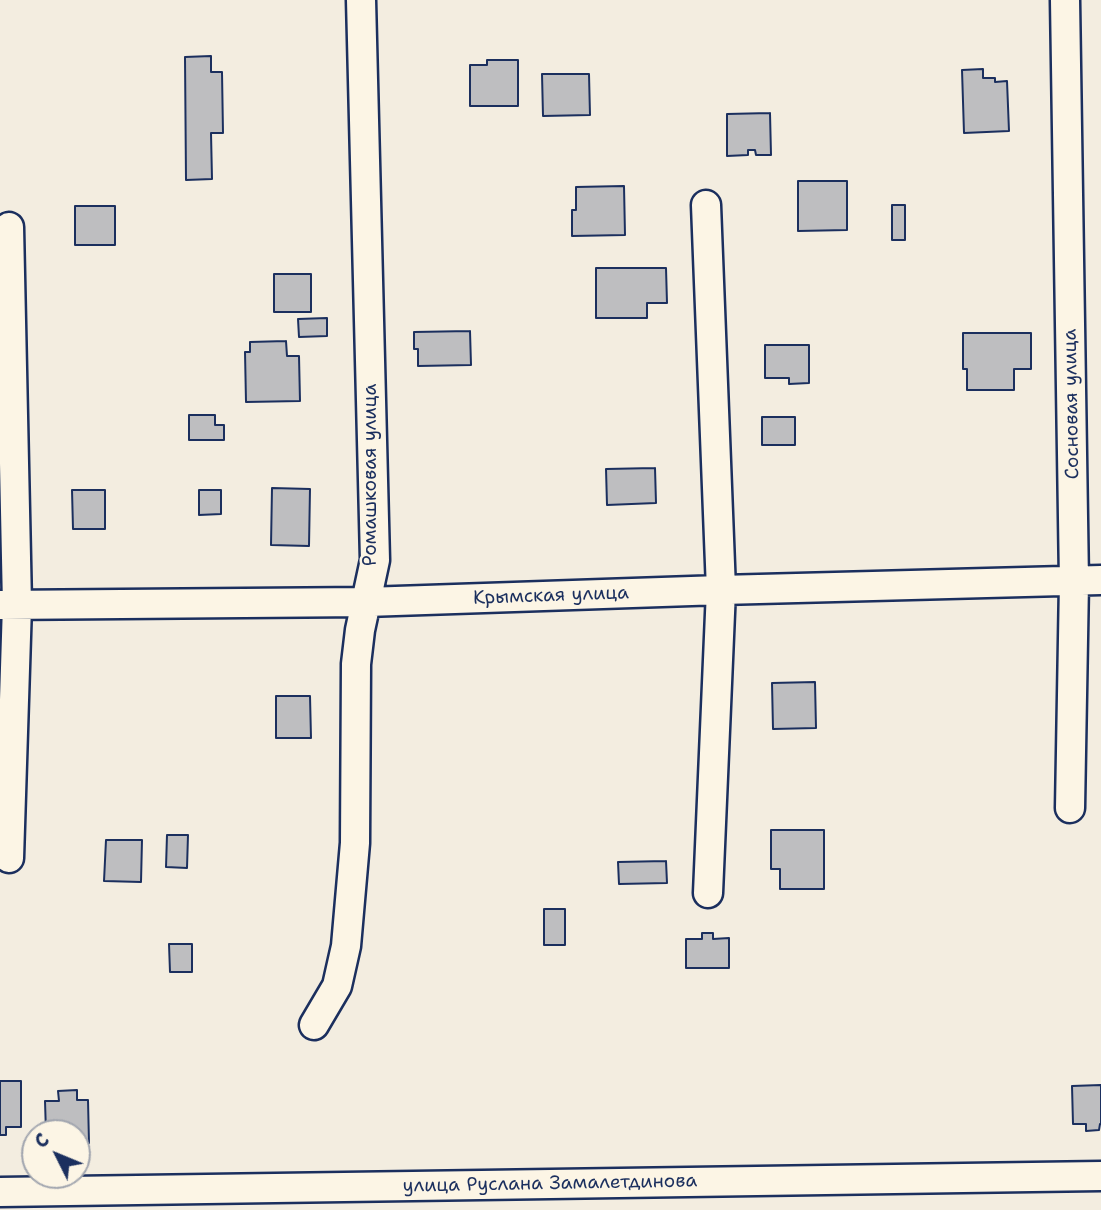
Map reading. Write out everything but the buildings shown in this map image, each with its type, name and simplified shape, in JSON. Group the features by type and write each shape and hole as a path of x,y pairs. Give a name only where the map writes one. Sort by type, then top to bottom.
{"street":[{"name":"Ромашковая улица","path":"314,1025 337,986 346,946 355,844 356,664 359,630 375,560 361,0"},
{"name":"Сосновая улица","path":"1065,0 1088,581 1070,808"},
{"path":"706,205 721,590 708,894"},
{"path":"9,228 9,858"},
{"name":"Крымская улица","path":"8,605 366,602 1088,581"},
{"name":"улица Руслана Замалетдинова","path":"0,1192 1101,1176"}]}
